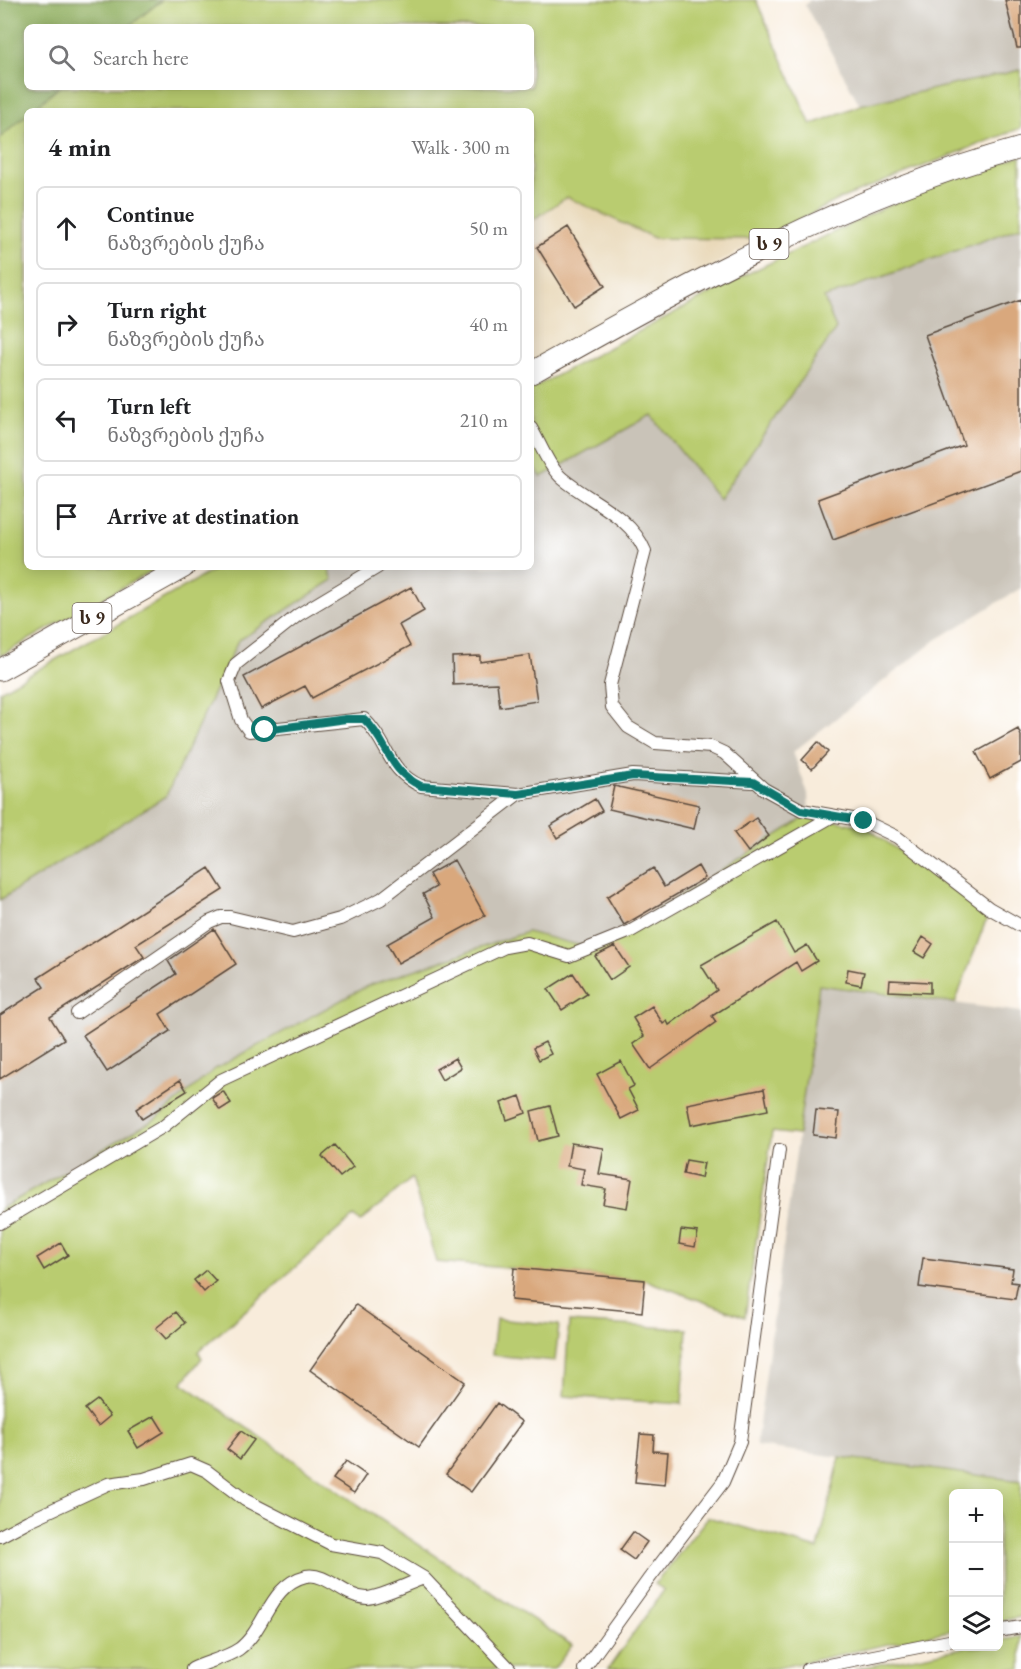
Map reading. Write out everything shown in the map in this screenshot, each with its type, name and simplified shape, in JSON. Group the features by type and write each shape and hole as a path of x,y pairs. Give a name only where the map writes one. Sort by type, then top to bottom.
{"highway":[{"name":"ს 9","path":"534,371 765,245 926,179 1021,148"},
{"name":"ს 9","path":"0,670 178,570"}],"street":[{"path":"534,433 560,477 628,525 639,536 645,551 610,685 612,707 628,727 655,742 711,747 724,753 753,782 801,810 864,821 897,837 988,908 1021,926"},
{"path":"373,570 298,615 236,664 228,681 241,720 249,731 364,719 380,738 394,767 421,786 518,794 633,776 753,782"},
{"path":"77,1013 209,922 221,917 293,932 340,919 381,899 518,794"},
{"path":"0,1223 164,1126 221,1080 505,947 527,943 569,956 631,931 833,816"},
{"path":"584,1669 723,1482 740,1442 778,1150"},
{"path":"0,1536 108,1484 144,1479 191,1464 207,1471 245,1500 331,1544 382,1553 424,1578 510,1669"},
{"path":"192,1669 238,1650 254,1633 272,1603 287,1584 308,1576 327,1581 349,1594 367,1598 424,1578"},
{"path":"1003,1630 1021,1627"},
{"path":"808,1669 949,1641"}],"shaded area":[{"path":"810,0 1021,0 1021,70 860,105 805,5"},
{"path":"567,197 654,238 762,239 534,363 534,219"},
{"path":"1021,227 1021,588 936,640 793,752 808,794 809,815 623,932 215,1069 159,1117 0,1209 0,900 166,796 238,641 332,581 329,570 534,570 534,465 541,477 651,415 719,499 824,299"},
{"path":"819,985 1021,1012 1021,1481 756,1446"}],"green space":[{"path":"0,0 162,0 132,24 24,24 24,90 56,90 34,108 24,108 24,117 0,138"},
{"path":"162,0 756,0 811,125 860,105 1021,70 1021,128 842,198 762,239 654,238 567,197 534,219 534,108 34,108 56,90 534,90 534,24 132,24"},
{"path":"24,117 24,570 154,570 0,656 0,138"},
{"path":"1021,156 1021,227 824,298 836,329 719,499 651,415 541,477 534,465 534,387 747,274 925,188"},
{"path":"214,570 329,570 333,580 238,641 166,796 0,900 0,691"},
{"path":"809,815 866,827 988,915 955,1003 819,985 798,1135 772,1132 745,1317 645,1280 436,1262 412,1178 360,1222 354,1216 198,1352 202,1358 182,1383 354,1502 572,1645 554,1669 0,1669 0,1209 159,1117 215,1069 367,986 527,932 582,946 623,932"},
{"path":"496,1319 559,1325 555,1361 492,1355"},
{"path":"569,1322 687,1329 682,1404 564,1396"},
{"path":"840,1457 1021,1481 1021,1617 1003,1620 1003,1489 949,1489 949,1631 773,1669 608,1669 664,1590 655,1584 708,1517 818,1549"},
{"path":"1021,1636 1021,1669 854,1669 949,1651 1003,1651 1003,1640"}],"building":[{"path":"1005,0 1021,0 1021,48 1017,48"},
{"path":"568,227 605,286 574,306 537,247"},
{"path":"1021,300 1021,471 833,540 818,499 964,445 925,335"},
{"path":"411,587 424,611 399,625 410,646 312,698 305,686 261,709 244,677"},
{"path":"530,655 537,701 500,707 497,683 453,685 452,657 480,656 480,662"},
{"path":"1018,729 1021,736 1021,762 990,779 976,752"},
{"path":"818,742 828,752 812,769 802,760"},
{"path":"614,786 699,805 694,829 609,809"},
{"path":"595,799 602,811 557,838 550,826"},
{"path":"756,818 769,836 748,852 734,833"},
{"path":"454,860 485,916 398,963 387,944 435,917 423,894 436,887 429,874"},
{"path":"698,866 705,878 624,925 607,897 653,868 664,887"},
{"path":"209,868 223,890 136,945 144,957 50,1017 64,1039 0,1079 0,1015 44,987 38,978"},
{"path":"777,922 794,953 807,945 817,961 801,971 796,962 712,1016 716,1022 650,1069 633,1044 644,1036 633,1018 652,1006 663,1024 667,1021 669,1025 717,990 701,965"},
{"path":"214,929 236,964 160,1014 170,1031 107,1072 83,1035 176,974 168,961"},
{"path":"923,937 933,944 924,958 914,952"},
{"path":"615,946 629,967 610,980 595,956"},
{"path":"848,969 864,972 861,985 846,982"},
{"path":"573,973 587,994 562,1010 548,989"},
{"path":"890,980 930,982 930,993 889,991"},
{"path":"545,1042 551,1054 539,1060 533,1048"},
{"path":"455,1058 461,1068 442,1080 436,1069"},
{"path":"621,1061 634,1086 628,1089 639,1110 621,1119 597,1074"},
{"path":"180,1080 187,1091 142,1119 136,1109"},
{"path":"764,1089 768,1110 691,1125 687,1104"},
{"path":"223,1091 231,1103 220,1110 212,1098"},
{"path":"520,1096 526,1113 507,1120 501,1103"},
{"path":"550,1106 558,1136 538,1141 531,1111"},
{"path":"816,1110 839,1112 836,1138 813,1135"},
{"path":"571,1143 604,1148 599,1174 632,1179 627,1208 603,1204 606,1189 581,1185 584,1169 567,1166"},
{"path":"335,1145 353,1167 340,1177 322,1156"},
{"path":"686,1160 704,1163 701,1178 683,1174"},
{"path":"681,1230 698,1232 695,1247 679,1244"},
{"path":"61,1243 68,1255 44,1270 37,1258"},
{"path":"923,1258 1013,1269 1011,1282 1018,1283 1015,1299 919,1287"},
{"path":"514,1268 645,1280 642,1312 511,1300"},
{"path":"206,1270 216,1281 204,1292 194,1280"},
{"path":"356,1305 465,1382 419,1447 310,1370"},
{"path":"176,1312 185,1323 166,1339 156,1328"},
{"path":"97,1400 110,1416 98,1426 85,1409"},
{"path":"497,1403 522,1422 471,1492 446,1474"},
{"path":"154,1416 164,1432 138,1448 128,1431"},
{"path":"241,1431 254,1440 240,1459 227,1449"},
{"path":"640,1434 654,1435 653,1451 668,1452 665,1485 635,1482"},
{"path":"346,1461 366,1475 354,1493 333,1479"},
{"path":"633,1532 647,1542 634,1560 620,1550"}],"route":[{"path":"265,730 346,719 364,719 380,738 394,767 407,780 421,786 518,794 633,776 753,782 801,810 864,821"}]}
